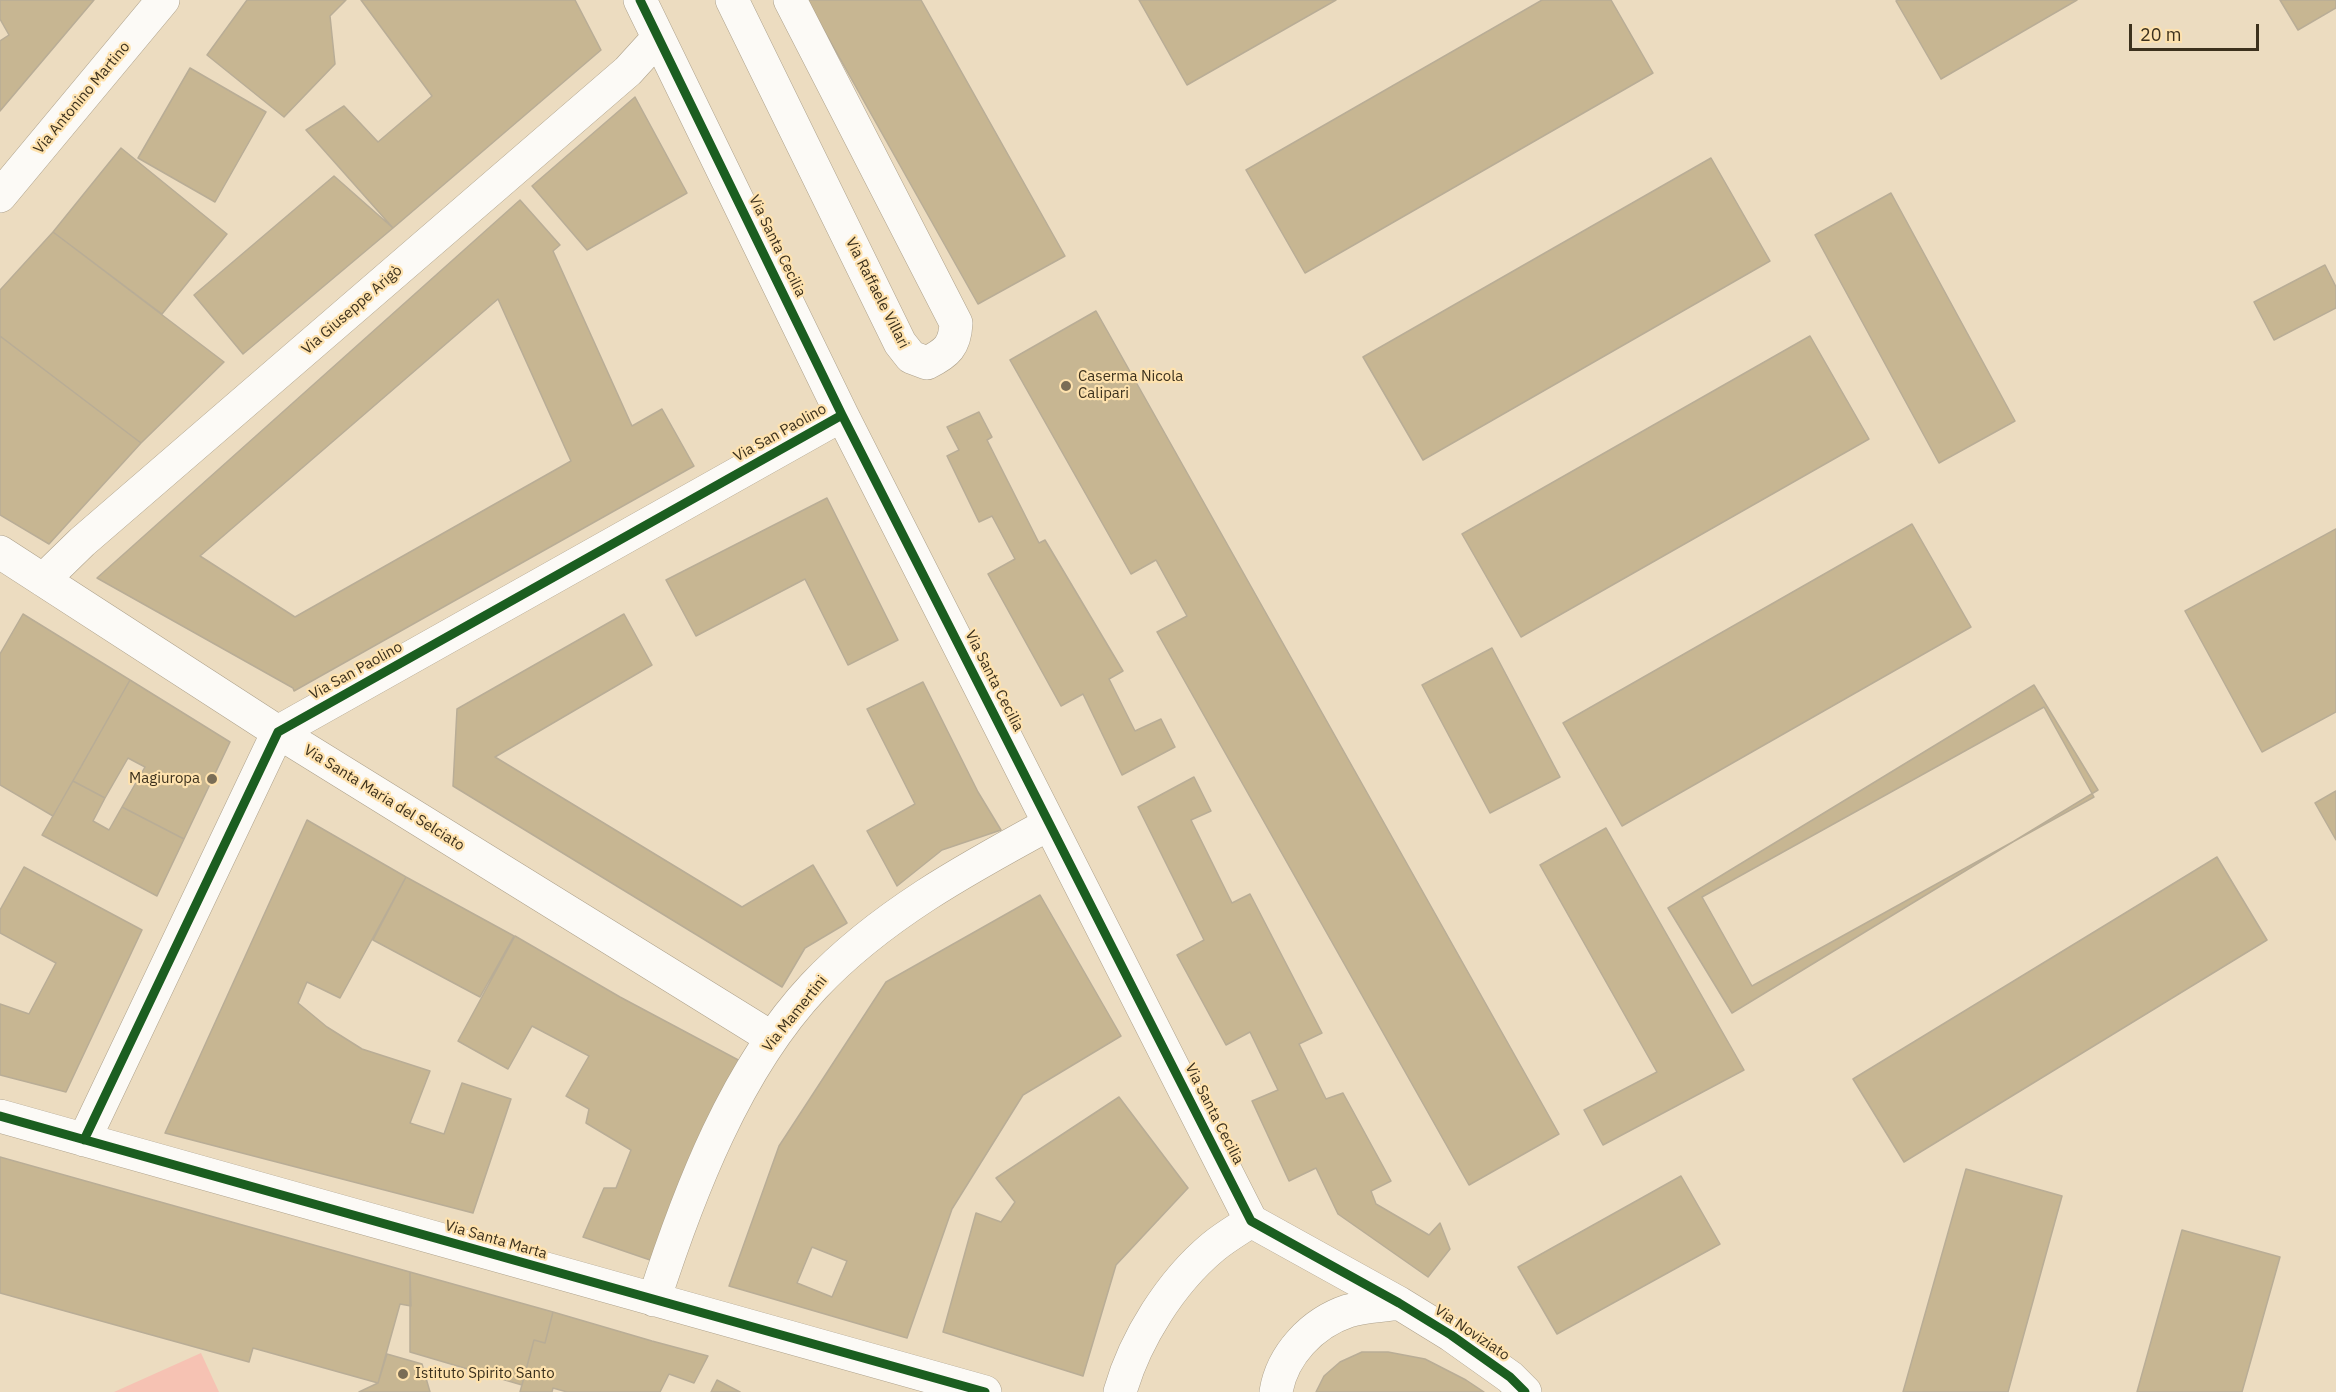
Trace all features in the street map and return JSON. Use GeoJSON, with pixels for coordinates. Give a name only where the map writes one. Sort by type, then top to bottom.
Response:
{"type":"FeatureCollection","features":[{"type":"Feature","properties":{"kind":"street","name":"Via Antonino Martino"},"geometry":{"type":"LineString","coordinates":[[0,196],[163,0]]}},
{"type":"Feature","properties":{"kind":"street","name":"Via Santa Cecilia"},"geometry":{"type":"LineString","coordinates":[[640,0],[842,415],[1251,1221]]}},
{"type":"Feature","properties":{"kind":"street","name":"Via Raffaele Villari"},"geometry":{"type":"LineString","coordinates":[[732,0],[900,343],[911,357],[927,363],[948,352],[956,339],[956,323],[790,0]]}},
{"type":"Feature","properties":{"kind":"street","name":"Via Giuseppe Arigò"},"geometry":{"type":"LineString","coordinates":[[43,580],[82,542],[628,71],[658,38]]}},
{"type":"Feature","properties":{"kind":"street","name":"Via San Paolino"},"geometry":{"type":"LineString","coordinates":[[278,732],[842,415]]}},
{"type":"Feature","properties":{"kind":"street","name":"Via Santa Maria del Selciato"},"geometry":{"type":"LineString","coordinates":[[0,552],[278,732],[772,1038]]}},
{"type":"Feature","properties":{"kind":"street"},"geometry":{"type":"LineString","coordinates":[[84,1140],[278,732]]}},
{"type":"Feature","properties":{"kind":"street","name":"Via Mamertini"},"geometry":{"type":"LineString","coordinates":[[654,1300],[699,1177],[750,1075],[772,1038],[814,987],[854,948],[895,916],[990,856],[1049,824]]}},
{"type":"Feature","properties":{"kind":"street","name":"Via Santa Marta"},"geometry":{"type":"LineString","coordinates":[[0,1116],[985,1392]]}},
{"type":"Feature","properties":{"kind":"street"},"geometry":{"type":"LineString","coordinates":[[1120,1392],[1138,1345],[1187,1272],[1214,1247],[1251,1221],[1399,1303]]}},
{"type":"Feature","properties":{"kind":"street"},"geometry":{"type":"LineString","coordinates":[[1276,1392],[1278,1379],[1291,1352],[1316,1328],[1348,1311],[1399,1303]]}},
{"type":"Feature","properties":{"kind":"street","name":"Via Noviziato"},"geometry":{"type":"LineString","coordinates":[[1399,1303],[1487,1359],[1525,1392]]}},
{"type":"Feature","properties":{"kind":"shaded area"},"geometry":{"type":"Polygon","coordinates":[[[201,1353],[219,1392],[114,1392],[201,1353]]]}},
{"type":"Feature","properties":{"kind":"building"},"geometry":{"type":"Polygon","coordinates":[[[0,0],[94,0],[0,111],[0,41],[9,35],[0,19],[0,0]]]}},
{"type":"Feature","properties":{"kind":"building"},"geometry":{"type":"Polygon","coordinates":[[[247,0],[346,0],[330,16],[335,64],[284,117],[207,55],[247,0]]]}},
{"type":"Feature","properties":{"kind":"building"},"geometry":{"type":"Polygon","coordinates":[[[361,0],[575,0],[601,50],[393,228],[306,130],[344,106],[378,142],[432,96],[361,0]]]}},
{"type":"Feature","properties":{"kind":"building"},"geometry":{"type":"Polygon","coordinates":[[[807,0],[921,0],[1065,256],[978,304],[807,0]]]}},
{"type":"Feature","properties":{"kind":"building"},"geometry":{"type":"Polygon","coordinates":[[[1139,0],[1336,0],[1187,85],[1139,0]]]}},
{"type":"Feature","properties":{"kind":"building"},"geometry":{"type":"Polygon","coordinates":[[[1542,0],[1611,0],[1653,73],[1305,273],[1246,170],[1542,0]]]}},
{"type":"Feature","properties":{"kind":"building"},"geometry":{"type":"Polygon","coordinates":[[[2077,0],[1941,79],[1896,1],[2077,0]]]}},
{"type":"Feature","properties":{"kind":"building"},"geometry":{"type":"Polygon","coordinates":[[[2280,0],[2336,0],[2336,8],[2298,30],[2280,0]]]}},
{"type":"Feature","properties":{"kind":"building"},"geometry":{"type":"Polygon","coordinates":[[[190,68],[266,112],[215,202],[138,158],[190,68]]]}},
{"type":"Feature","properties":{"kind":"building"},"geometry":{"type":"Polygon","coordinates":[[[635,97],[687,193],[587,250],[532,186],[635,97]]]}},
{"type":"Feature","properties":{"kind":"building"},"geometry":{"type":"Polygon","coordinates":[[[121,148],[227,234],[162,314],[53,232],[121,148]]]}},
{"type":"Feature","properties":{"kind":"building"},"geometry":{"type":"Polygon","coordinates":[[[1711,158],[1770,261],[1423,460],[1363,357],[1711,158]]]}},
{"type":"Feature","properties":{"kind":"building"},"geometry":{"type":"Polygon","coordinates":[[[334,176],[393,228],[243,354],[194,295],[334,176]]]}},
{"type":"Feature","properties":{"kind":"building"},"geometry":{"type":"Polygon","coordinates":[[[1891,193],[2015,421],[1939,463],[1815,235],[1891,193]]]}},
{"type":"Feature","properties":{"kind":"building"},"geometry":{"type":"Polygon","coordinates":[[[520,200],[560,245],[553,251],[632,426],[662,409],[694,466],[294,691],[293,688],[97,578],[520,200]],[[498,299],[200,556],[295,617],[571,461],[498,299]]]}},
{"type":"Feature","properties":{"kind":"building"},"geometry":{"type":"Polygon","coordinates":[[[53,232],[224,362],[141,443],[0,336],[0,290],[53,232]]]}},
{"type":"Feature","properties":{"kind":"building"},"geometry":{"type":"Polygon","coordinates":[[[2325,265],[2336,287],[2336,308],[2274,340],[2254,302],[2325,265]]]}},
{"type":"Feature","properties":{"kind":"building"},"geometry":{"type":"Polygon","coordinates":[[[1096,311],[1559,1134],[1469,1185],[1157,632],[1187,616],[1156,560],[1131,574],[1010,360],[1096,311]]]}},
{"type":"Feature","properties":{"kind":"building"},"geometry":{"type":"Polygon","coordinates":[[[0,336],[141,443],[49,544],[0,515],[0,336]]]}},
{"type":"Feature","properties":{"kind":"building"},"geometry":{"type":"Polygon","coordinates":[[[1810,336],[1869,439],[1521,637],[1462,534],[1810,336]]]}},
{"type":"Feature","properties":{"kind":"building"},"geometry":{"type":"Polygon","coordinates":[[[979,412],[992,437],[987,440],[1039,543],[1045,540],[1123,671],[1109,679],[1135,731],[1161,719],[1175,747],[1122,775],[1083,694],[1061,706],[988,574],[1015,559],[992,516],[979,522],[947,456],[959,450],[947,427],[979,412]]]}},
{"type":"Feature","properties":{"kind":"building"},"geometry":{"type":"Polygon","coordinates":[[[827,498],[898,640],[848,665],[805,579],[696,636],[666,580],[827,498]]]}},
{"type":"Feature","properties":{"kind":"building"},"geometry":{"type":"Polygon","coordinates":[[[1912,524],[1971,627],[1622,826],[1563,723],[1912,524]]]}},
{"type":"Feature","properties":{"kind":"building"},"geometry":{"type":"Polygon","coordinates":[[[2336,529],[2336,712],[2262,752],[2185,611],[2336,529]]]}},
{"type":"Feature","properties":{"kind":"building"},"geometry":{"type":"Polygon","coordinates":[[[23,614],[130,680],[53,816],[0,785],[0,654],[23,614]]]}},
{"type":"Feature","properties":{"kind":"building"},"geometry":{"type":"Polygon","coordinates":[[[624,614],[652,665],[495,757],[742,907],[813,865],[847,923],[805,948],[782,987],[453,786],[457,709],[624,614]]]}},
{"type":"Feature","properties":{"kind":"building"},"geometry":{"type":"Polygon","coordinates":[[[1492,648],[1560,777],[1490,813],[1422,685],[1492,648]]]}},
{"type":"Feature","properties":{"kind":"building"},"geometry":{"type":"Polygon","coordinates":[[[130,680],[230,742],[184,839],[122,807],[145,767],[128,758],[105,798],[73,781],[130,680]]]}},
{"type":"Feature","properties":{"kind":"building"},"geometry":{"type":"Polygon","coordinates":[[[923,682],[978,792],[1001,830],[942,850],[897,886],[867,831],[915,804],[867,709],[923,682]]]}},
{"type":"Feature","properties":{"kind":"building"},"geometry":{"type":"Polygon","coordinates":[[[2034,685],[2098,790],[1732,1013],[1668,908],[2034,685]]]}},
{"type":"Feature","properties":{"kind":"building"},"geometry":{"type":"Polygon","coordinates":[[[2044,707],[2094,797],[1752,986],[1702,897],[2044,707]]]}},
{"type":"Feature","properties":{"kind":"building"},"geometry":{"type":"Polygon","coordinates":[[[1194,777],[1211,811],[1191,820],[1232,903],[1250,894],[1322,1033],[1299,1044],[1326,1099],[1343,1093],[1391,1181],[1371,1191],[1376,1204],[1429,1235],[1440,1223],[1450,1249],[1428,1277],[1338,1214],[1316,1168],[1289,1181],[1252,1101],[1278,1090],[1250,1032],[1226,1045],[1177,955],[1204,940],[1138,807],[1194,777]]]}},
{"type":"Feature","properties":{"kind":"building"},"geometry":{"type":"Polygon","coordinates":[[[73,781],[105,798],[93,821],[109,830],[122,807],[184,839],[157,896],[42,835],[73,781]]]}},
{"type":"Feature","properties":{"kind":"building"},"geometry":{"type":"Polygon","coordinates":[[[2336,791],[2336,840],[2315,803],[2336,791]]]}},
{"type":"Feature","properties":{"kind":"building"},"geometry":{"type":"Polygon","coordinates":[[[307,820],[406,877],[340,998],[307,982],[298,1003],[327,1027],[362,1049],[430,1071],[410,1123],[444,1134],[462,1083],[511,1099],[473,1213],[165,1133],[307,820]]]}},
{"type":"Feature","properties":{"kind":"building"},"geometry":{"type":"Polygon","coordinates":[[[1606,828],[1744,1070],[1603,1145],[1584,1110],[1657,1072],[1540,865],[1606,828]]]}},
{"type":"Feature","properties":{"kind":"building"},"geometry":{"type":"Polygon","coordinates":[[[2217,857],[2267,940],[1904,1162],[1853,1079],[2217,857]]]}},
{"type":"Feature","properties":{"kind":"building"},"geometry":{"type":"Polygon","coordinates":[[[24,867],[142,930],[66,1092],[0,1075],[0,1004],[29,1014],[56,963],[0,933],[0,910],[24,867]]]}},
{"type":"Feature","properties":{"kind":"building"},"geometry":{"type":"Polygon","coordinates":[[[406,877],[514,936],[480,997],[373,940],[406,877]]]}},
{"type":"Feature","properties":{"kind":"building"},"geometry":{"type":"Polygon","coordinates":[[[1040,895],[1121,1036],[1023,1095],[952,1209],[907,1338],[729,1286],[779,1146],[886,982],[1040,895]],[[812,1247],[797,1283],[832,1297],[847,1261],[812,1247]]]}},
{"type":"Feature","properties":{"kind":"building"},"geometry":{"type":"Polygon","coordinates":[[[515,936],[620,997],[742,1062],[653,1261],[583,1237],[604,1188],[616,1188],[631,1150],[586,1123],[589,1109],[566,1096],[589,1056],[532,1026],[508,1069],[458,1041],[515,936]]]}},
{"type":"Feature","properties":{"kind":"building"},"geometry":{"type":"Polygon","coordinates":[[[1119,1097],[1188,1188],[1116,1265],[1083,1376],[943,1332],[976,1213],[1001,1222],[1015,1202],[996,1178],[1119,1097]]]}},
{"type":"Feature","properties":{"kind":"building"},"geometry":{"type":"Polygon","coordinates":[[[0,1157],[410,1272],[411,1306],[400,1304],[378,1383],[253,1348],[249,1362],[0,1293],[0,1157]]]}},
{"type":"Feature","properties":{"kind":"building"},"geometry":{"type":"Polygon","coordinates":[[[1966,1169],[2062,1196],[2008,1392],[1903,1392],[1966,1169]]]}},
{"type":"Feature","properties":{"kind":"building"},"geometry":{"type":"Polygon","coordinates":[[[1681,1176],[1720,1244],[1557,1334],[1518,1267],[1681,1176]]]}},
{"type":"Feature","properties":{"kind":"building"},"geometry":{"type":"Polygon","coordinates":[[[2182,1230],[2280,1257],[2242,1392],[2137,1392],[2182,1230]]]}},
{"type":"Feature","properties":{"kind":"building"},"geometry":{"type":"Polygon","coordinates":[[[410,1272],[553,1312],[545,1343],[534,1340],[522,1385],[410,1352],[410,1272]]]}},
{"type":"Feature","properties":{"kind":"building"},"geometry":{"type":"Polygon","coordinates":[[[553,1312],[708,1356],[694,1383],[669,1374],[660,1392],[567,1392],[553,1388],[552,1392],[520,1392],[534,1340],[545,1343],[553,1312]]]}},
{"type":"Feature","properties":{"kind":"building"},"geometry":{"type":"Polygon","coordinates":[[[1362,1352],[1388,1352],[1425,1359],[1484,1392],[1316,1392],[1324,1376],[1340,1362],[1362,1352]]]}},
{"type":"Feature","properties":{"kind":"building","name":"Istituto Spirito Santo"},"geometry":{"type":"Polygon","coordinates":[[[387,1354],[422,1364],[430,1392],[359,1392],[378,1383],[387,1354]]]}},
{"type":"Feature","properties":{"kind":"building"},"geometry":{"type":"Polygon","coordinates":[[[717,1380],[740,1392],[711,1392],[717,1380]]]}},
{"type":"Feature","properties":{"kind":"cycle path"},"geometry":{"type":"LineString","coordinates":[[640,0],[842,415],[1251,1221],[1399,1303],[1451,1335],[1510,1377],[1525,1392]]}},
{"type":"Feature","properties":{"kind":"cycle path"},"geometry":{"type":"LineString","coordinates":[[84,1140],[278,732],[842,415]]}},
{"type":"Feature","properties":{"kind":"cycle path"},"geometry":{"type":"LineString","coordinates":[[0,1116],[985,1392]]}},
{"type":"Feature","properties":{"kind":"place","name":"Caserma Nicola Calipari"},"geometry":{"type":"Point","coordinates":[1066,386]}},
{"type":"Feature","properties":{"kind":"place","name":"Magiuropa"},"geometry":{"type":"Point","coordinates":[212,779]}},
{"type":"Feature","properties":{"kind":"place","name":"Istituto Spirito Santo"},"geometry":{"type":"Point","coordinates":[403,1374]}}]}
